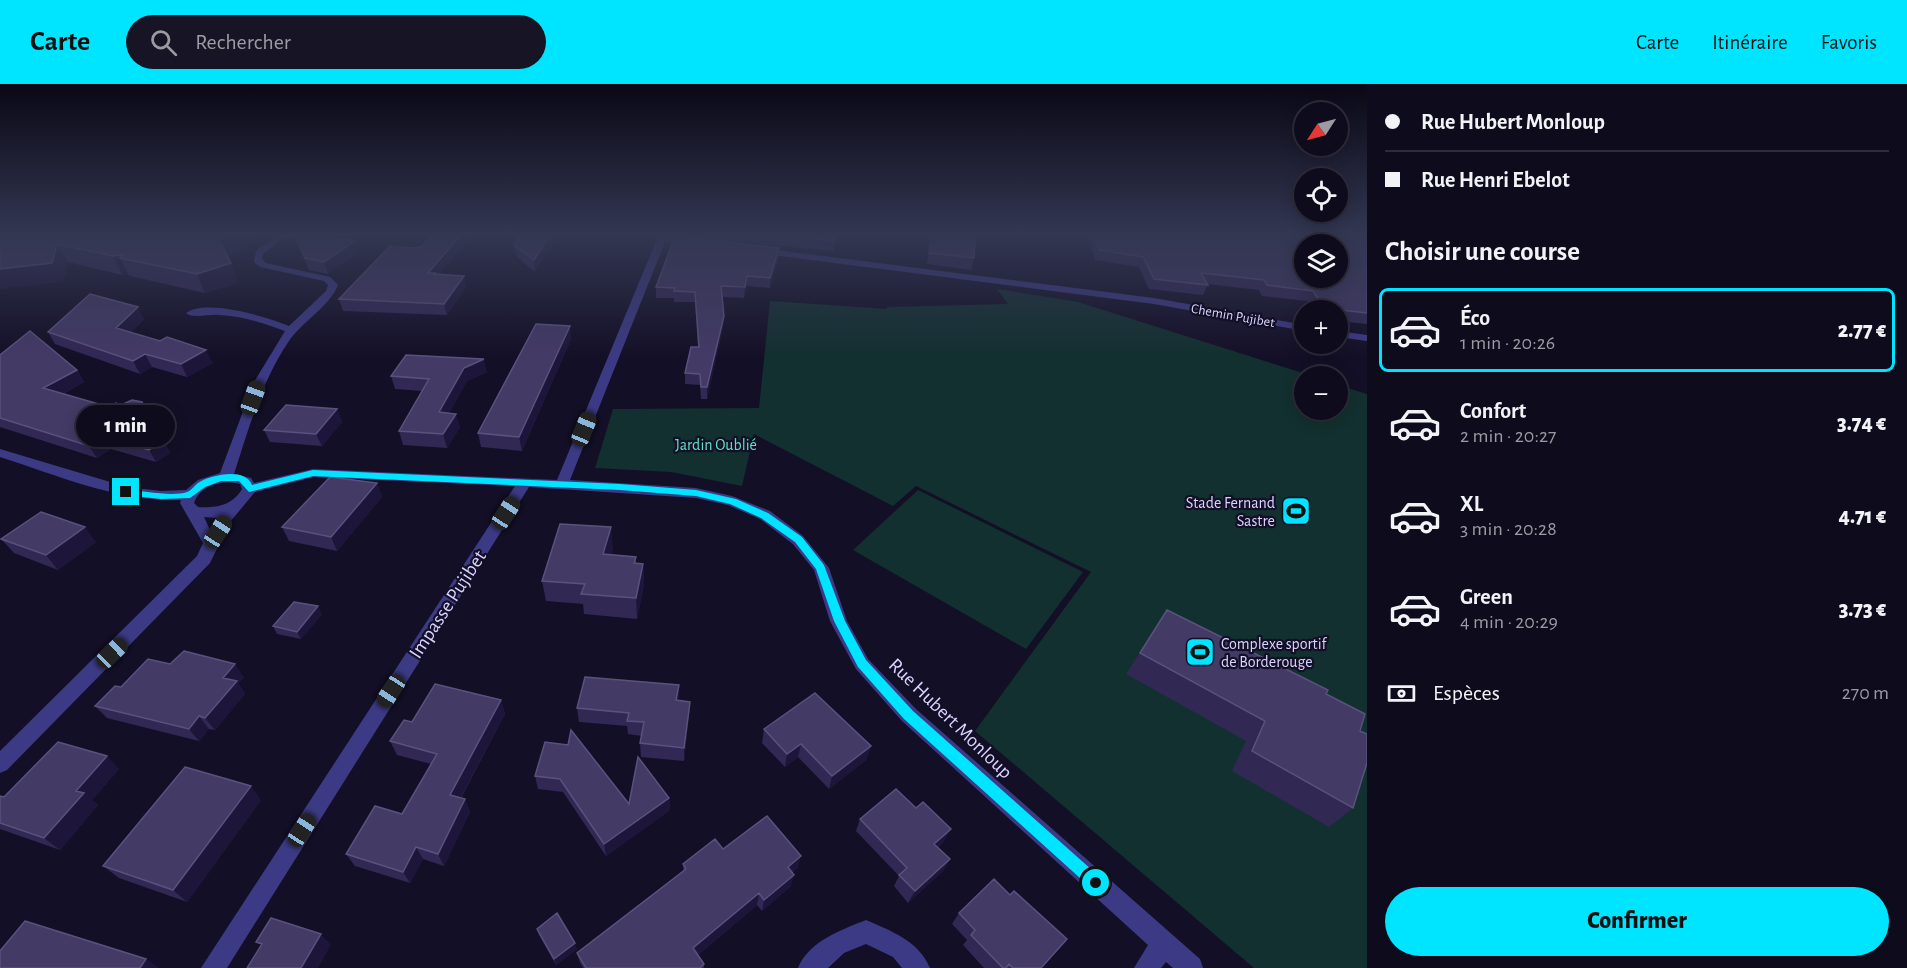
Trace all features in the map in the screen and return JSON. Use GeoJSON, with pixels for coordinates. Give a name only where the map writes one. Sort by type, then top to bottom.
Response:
{"type":"FeatureCollection","features":[{"type":"Feature","properties":{"kind":"street"},"geometry":{"type":"LineString","coordinates":[[226,477],[261,377],[273,352],[291,330],[330,292],[333,285],[327,279],[310,275]]}},
{"type":"Feature","properties":{"kind":"street"},"geometry":{"type":"LineString","coordinates":[[249,489],[313,473],[562,484],[647,275]]}},
{"type":"Feature","properties":{"kind":"street","name":"Chemin Pujibet"},"geometry":{"type":"LineString","coordinates":[[947,275],[1154,301],[1294,326]]}},
{"type":"Feature","properties":{"kind":"street"},"geometry":{"type":"LineString","coordinates":[[191,313],[214,310],[279,324],[291,330]]}},
{"type":"Feature","properties":{"kind":"street"},"geometry":{"type":"LineString","coordinates":[[1348,335],[1367,338]]}},
{"type":"Feature","properties":{"kind":"street"},"geometry":{"type":"LineString","coordinates":[[0,453],[126,492],[161,496],[190,495]]}},
{"type":"Feature","properties":{"kind":"street"},"geometry":{"type":"LineString","coordinates":[[194,512],[209,514],[234,506],[245,498],[249,489],[246,481],[226,477],[202,485],[190,495],[187,504],[211,543]]}},
{"type":"Feature","properties":{"kind":"street","name":"Impasse Pujibet"},"geometry":{"type":"LineString","coordinates":[[213,968],[525,482]]}},
{"type":"Feature","properties":{"kind":"street","name":"Rue Hubert Monloup"},"geometry":{"type":"LineString","coordinates":[[562,484],[696,493],[732,501],[765,515],[798,540],[820,568],[839,621],[862,664],[909,715],[1191,968]]}},
{"type":"Feature","properties":{"kind":"street"},"geometry":{"type":"LineString","coordinates":[[0,764],[174,592],[204,559],[234,506]]}},
{"type":"Feature","properties":{"kind":"street"},"geometry":{"type":"LineString","coordinates":[[810,968],[836,945],[866,932],[901,949],[918,968]]}},
{"type":"Feature","properties":{"kind":"street"},"geometry":{"type":"LineString","coordinates":[[1146,968],[1164,944]]}},
{"type":"Feature","properties":{"kind":"green space","name":"Complexe sportif de Borderouge"},"geometry":{"type":"Polygon","coordinates":[[[997,289],[1078,302],[1294,370],[1294,420],[1348,420],[1348,388],[1367,394],[1367,968],[1254,968],[975,731],[1091,572],[916,486],[893,506],[754,434],[742,486],[671,472],[595,468],[613,409],[759,408],[770,301],[887,309],[887,307],[1008,304],[997,289]]]}},
{"type":"Feature","properties":{"kind":"green space"},"geometry":{"type":"Polygon","coordinates":[[[918,490],[1083,572],[1026,649],[853,550],[918,490]]]}},
{"type":"Feature","properties":{"kind":"building"},"geometry":{"type":"Polygon","coordinates":[[[362,275],[464,276],[444,304],[339,299],[362,275]]]}},
{"type":"Feature","properties":{"kind":"building"},"geometry":{"type":"Polygon","coordinates":[[[660,275],[771,275],[770,278],[747,276],[745,287],[721,286],[724,316],[707,387],[701,387],[700,374],[685,373],[691,347],[699,347],[695,292],[656,287],[660,275]]]}},
{"type":"Feature","properties":{"kind":"building"},"geometry":{"type":"Polygon","coordinates":[[[1152,275],[1202,275],[1208,285],[1154,279],[1152,275]]]}},
{"type":"Feature","properties":{"kind":"building"},"geometry":{"type":"Polygon","coordinates":[[[1221,275],[1294,275],[1294,288],[1348,288],[1348,275],[1367,275],[1367,313],[1348,311],[1348,300],[1319,300],[1313,291],[1267,285],[1264,280],[1221,275]]]}},
{"type":"Feature","properties":{"kind":"building"},"geometry":{"type":"Polygon","coordinates":[[[90,294],[138,307],[116,328],[160,341],[167,337],[206,350],[181,364],[145,354],[133,361],[48,332],[90,294]]]}},
{"type":"Feature","properties":{"kind":"building"},"geometry":{"type":"Polygon","coordinates":[[[536,324],[570,326],[519,437],[478,433],[536,324]]]}},
{"type":"Feature","properties":{"kind":"building"},"geometry":{"type":"Polygon","coordinates":[[[30,331],[77,370],[43,388],[109,407],[116,403],[119,406],[132,400],[142,402],[162,441],[149,450],[103,437],[89,446],[0,418],[0,355],[30,331]]]}},
{"type":"Feature","properties":{"kind":"building"},"geometry":{"type":"Polygon","coordinates":[[[406,355],[484,359],[464,368],[439,412],[456,414],[443,434],[399,431],[429,379],[391,376],[406,355]]]}},
{"type":"Feature","properties":{"kind":"building"},"geometry":{"type":"Polygon","coordinates":[[[286,405],[337,409],[316,434],[264,430],[286,405]]]}},
{"type":"Feature","properties":{"kind":"building"},"geometry":{"type":"Polygon","coordinates":[[[330,477],[377,483],[331,537],[282,527],[330,477]]]}},
{"type":"Feature","properties":{"kind":"building"},"geometry":{"type":"Polygon","coordinates":[[[41,512],[85,527],[46,555],[1,539],[41,512]]]}},
{"type":"Feature","properties":{"kind":"building"},"geometry":{"type":"Polygon","coordinates":[[[560,524],[611,527],[603,554],[636,557],[634,563],[643,564],[636,598],[581,594],[585,584],[542,581],[560,524]]]}},
{"type":"Feature","properties":{"kind":"building"},"geometry":{"type":"Polygon","coordinates":[[[294,602],[318,606],[297,632],[273,626],[294,602]]]}},
{"type":"Feature","properties":{"kind":"building"},"geometry":{"type":"Polygon","coordinates":[[[1167,610],[1328,690],[1326,694],[1365,714],[1360,731],[1367,734],[1367,763],[1353,808],[1252,751],[1265,721],[1140,653],[1167,610]]]}},
{"type":"Feature","properties":{"kind":"building"},"geometry":{"type":"Polygon","coordinates":[[[184,651],[235,664],[223,678],[237,681],[205,718],[199,716],[189,729],[95,706],[115,686],[121,687],[148,659],[170,664],[184,651]]]}},
{"type":"Feature","properties":{"kind":"building"},"geometry":{"type":"Polygon","coordinates":[[[585,677],[679,685],[676,700],[690,702],[684,748],[640,743],[644,722],[627,721],[629,713],[577,708],[585,677]]]}},
{"type":"Feature","properties":{"kind":"building"},"geometry":{"type":"Polygon","coordinates":[[[435,684],[501,700],[450,795],[465,799],[438,854],[416,847],[403,872],[346,854],[375,806],[402,814],[437,754],[390,741],[404,720],[412,722],[435,684]]]}},
{"type":"Feature","properties":{"kind":"building"},"geometry":{"type":"Polygon","coordinates":[[[815,693],[871,746],[832,776],[801,744],[787,754],[764,729],[815,693]]]}},
{"type":"Feature","properties":{"kind":"building"},"geometry":{"type":"Polygon","coordinates":[[[571,730],[629,804],[638,757],[669,798],[604,844],[560,779],[535,776],[545,742],[568,745],[571,730]]]}},
{"type":"Feature","properties":{"kind":"building"},"geometry":{"type":"Polygon","coordinates":[[[58,742],[107,756],[76,791],[84,793],[44,838],[0,823],[0,796],[4,797],[58,742]]]}},
{"type":"Feature","properties":{"kind":"building"},"geometry":{"type":"Polygon","coordinates":[[[185,767],[251,786],[173,890],[103,866],[185,767]]]}},
{"type":"Feature","properties":{"kind":"building"},"geometry":{"type":"Polygon","coordinates":[[[896,789],[916,808],[923,802],[951,829],[934,844],[950,859],[915,891],[899,875],[907,868],[860,819],[896,789]]]}},
{"type":"Feature","properties":{"kind":"building"},"geometry":{"type":"Polygon","coordinates":[[[767,816],[801,856],[788,867],[794,875],[764,900],[759,893],[693,948],[704,964],[700,968],[586,968],[577,953],[686,869],[683,864],[715,839],[723,849],[767,816]]]}},
{"type":"Feature","properties":{"kind":"building"},"geometry":{"type":"Polygon","coordinates":[[[994,879],[1010,895],[1014,891],[1067,939],[1041,968],[1013,968],[1009,964],[1003,968],[971,935],[975,930],[959,913],[994,879]]]}},
{"type":"Feature","properties":{"kind":"building"},"geometry":{"type":"Polygon","coordinates":[[[557,913],[575,943],[554,959],[537,929],[557,913]]]}},
{"type":"Feature","properties":{"kind":"building"},"geometry":{"type":"Polygon","coordinates":[[[271,918],[321,934],[301,968],[247,968],[262,944],[256,942],[271,918]]]}},
{"type":"Feature","properties":{"kind":"building"},"geometry":{"type":"Polygon","coordinates":[[[25,921],[146,959],[140,968],[0,968],[0,951],[25,921]]]}},
{"type":"Feature","properties":{"kind":"place","name":"Stade Fernand Sastre"},"geometry":{"type":"Point","coordinates":[1296,511]}},
{"type":"Feature","properties":{"kind":"place","name":"Complexe sportif de Borderouge"},"geometry":{"type":"Point","coordinates":[1200,652]}},
{"type":"Feature","properties":{"kind":"route"},"geometry":{"type":"LineString","coordinates":[[126,492],[161,496],[190,495],[207,482],[220,478],[240,478],[249,484],[249,489],[313,473],[620,487],[696,493],[732,501],[765,515],[798,540],[820,568],[839,621],[862,664],[909,715],[1096,883]]}},
{"type":"Feature","properties":{"kind":"park label","name":"Jardin Oublié"},"geometry":{"type":"Point","coordinates":[716,444]}}]}
